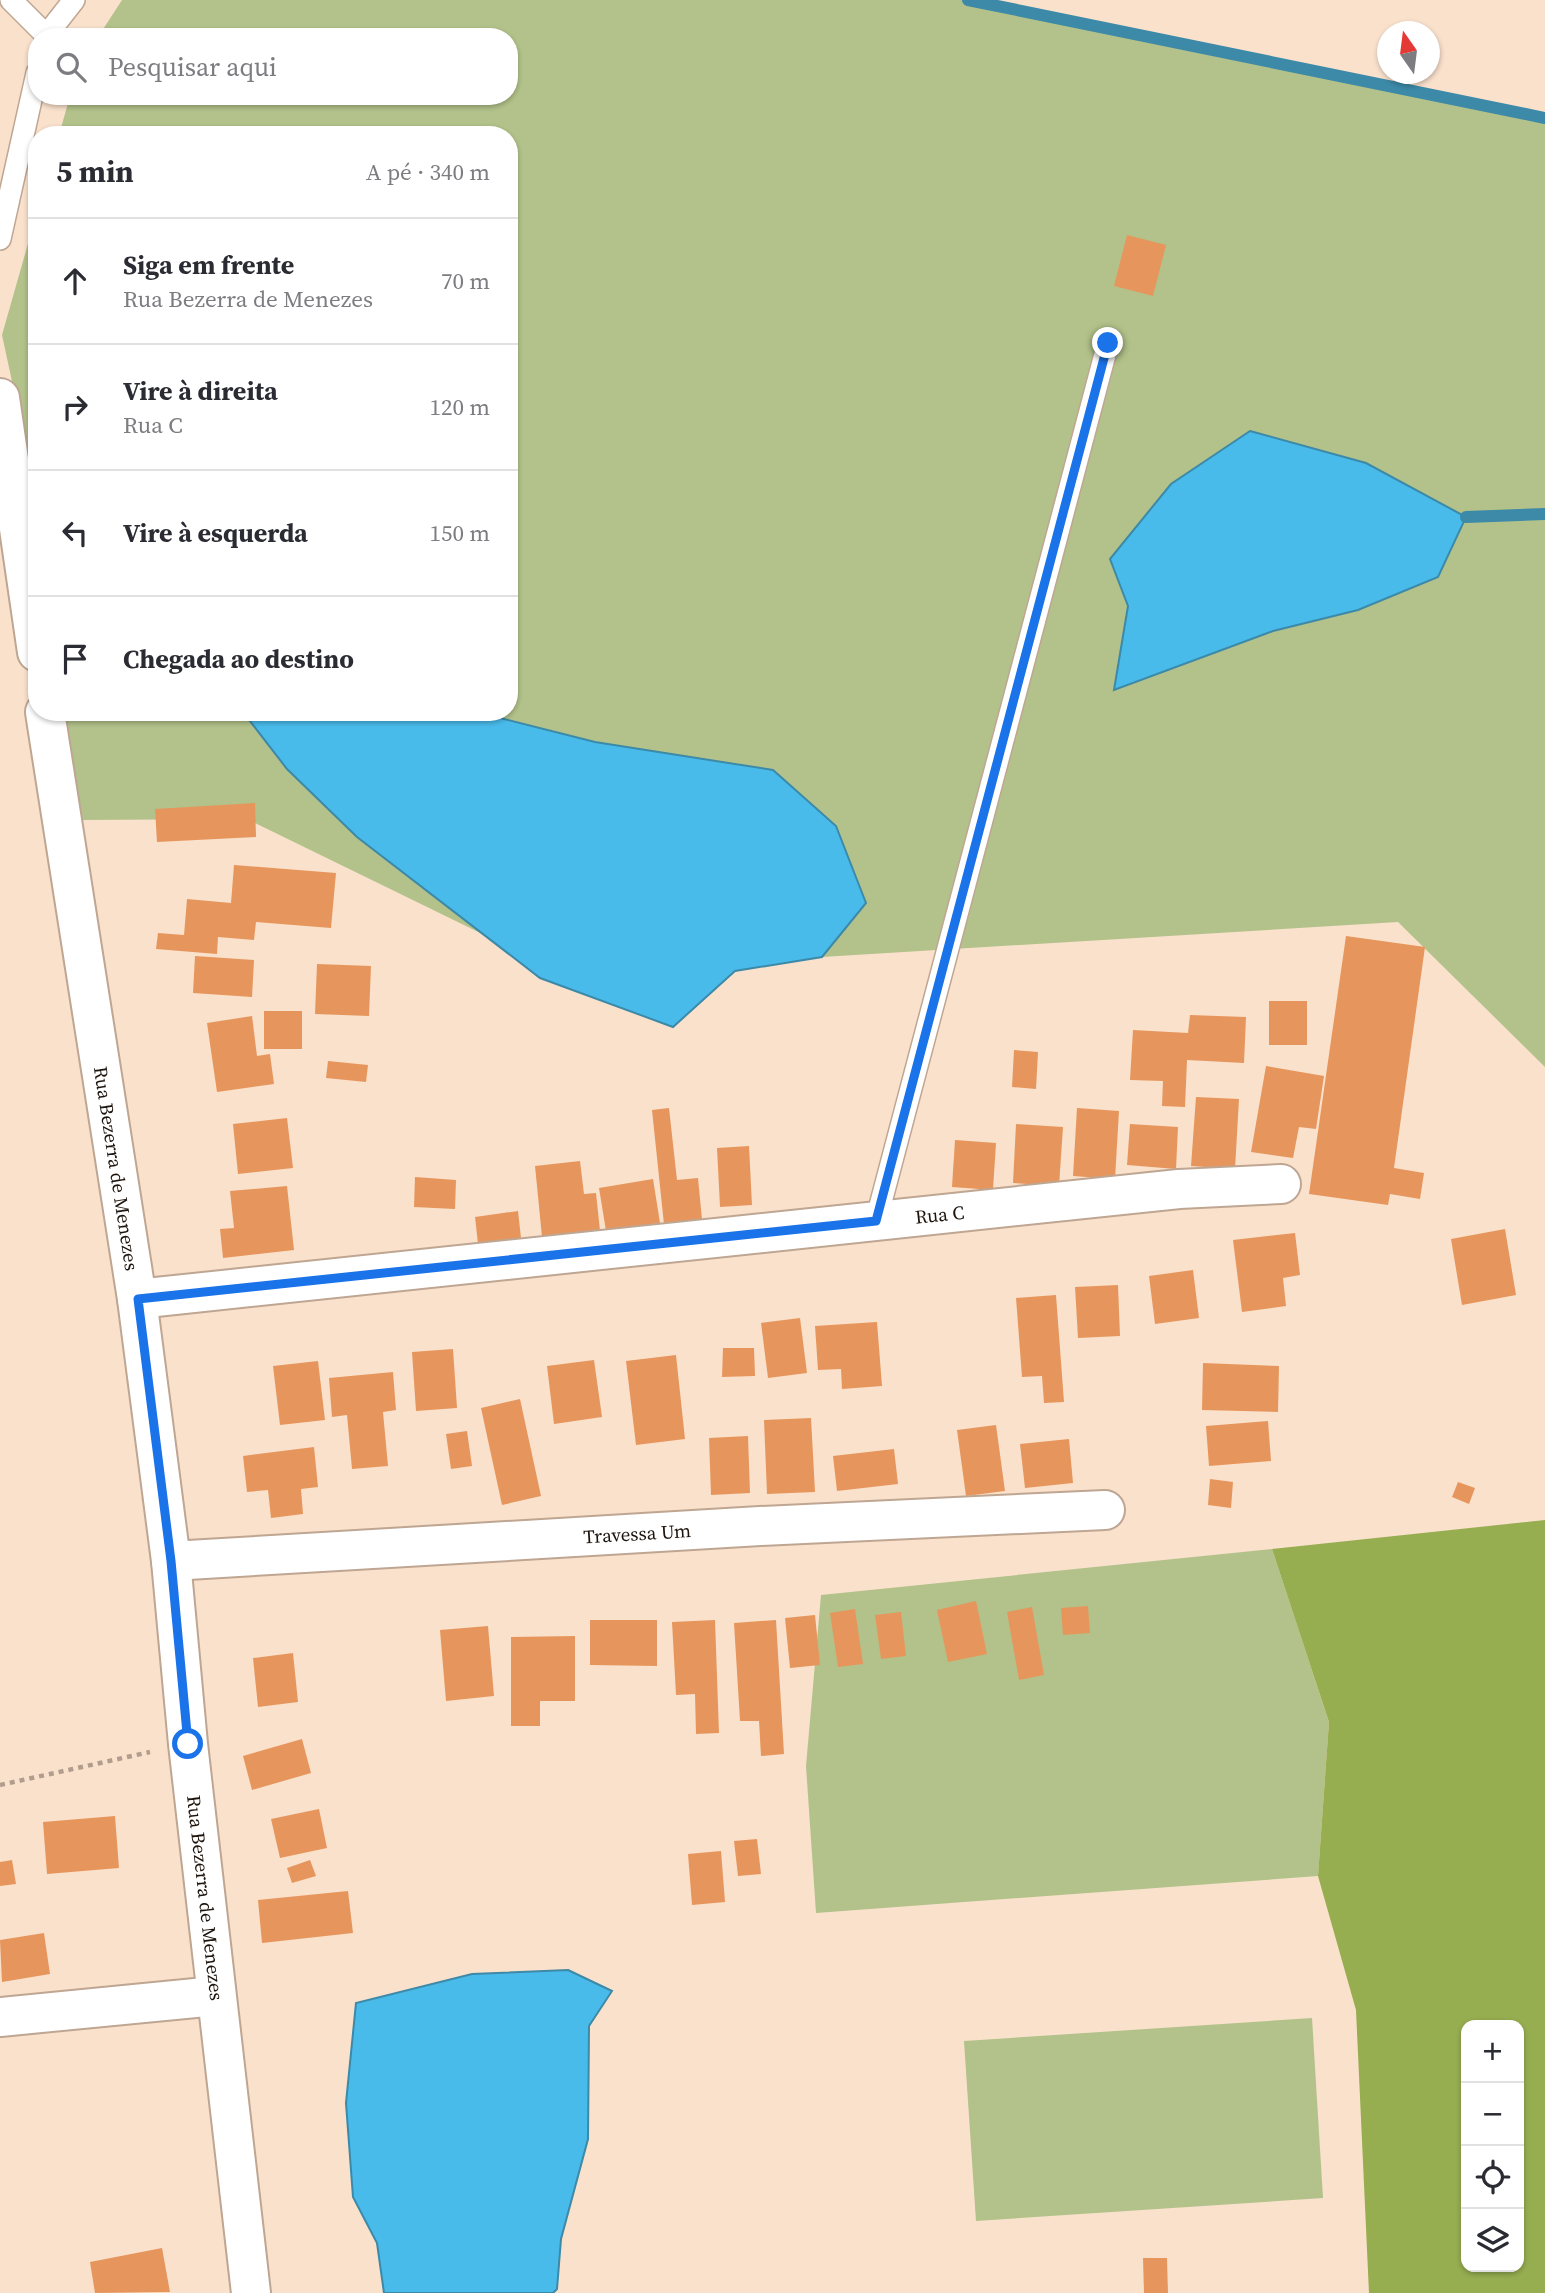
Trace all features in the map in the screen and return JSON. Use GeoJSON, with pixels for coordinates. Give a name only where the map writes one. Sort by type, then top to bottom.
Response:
{"type":"FeatureCollection","features":[{"type":"Feature","properties":{"kind":"street"},"geometry":{"type":"LineString","coordinates":[[0,398],[28,590]]}},
{"type":"Feature","properties":{"kind":"street","name":"Rua Bezerra de Menezes"},"geometry":{"type":"LineString","coordinates":[[47,721],[138,1299],[171,1561],[188,1744],[251,2293]]}},
{"type":"Feature","properties":{"kind":"street","name":"Rua C"},"geometry":{"type":"LineString","coordinates":[[138,1299],[1179,1189],[1281,1184]]}},
{"type":"Feature","properties":{"kind":"street","name":"Travessa Um"},"geometry":{"type":"LineString","coordinates":[[171,1561],[746,1527],[1105,1510]]}},
{"type":"Feature","properties":{"kind":"street"},"geometry":{"type":"LineString","coordinates":[[0,2017],[216,1996]]}},
{"type":"Feature","properties":{"kind":"lane"},"geometry":{"type":"LineString","coordinates":[[11,0],[38,28]]}},
{"type":"Feature","properties":{"kind":"lane"},"geometry":{"type":"LineString","coordinates":[[51,28],[74,0]]}},
{"type":"Feature","properties":{"kind":"lane"},"geometry":{"type":"LineString","coordinates":[[0,239],[30,105]]}},
{"type":"Feature","properties":{"kind":"lane"},"geometry":{"type":"LineString","coordinates":[[876,1221],[1108,343]]}},
{"type":"Feature","properties":{"kind":"path"},"geometry":{"type":"LineString","coordinates":[[0,1785],[188,1744]]}},
{"type":"Feature","properties":{"kind":"green space"},"geometry":{"type":"Polygon","coordinates":[[[122,0],[968,0],[1545,118],[1545,1067],[1398,922],[822,957],[735,971],[673,1027],[247,819],[78,820],[63,721],[518,721],[518,126],[62,126],[67,105],[518,105],[518,28],[104,28],[122,0]]]}},
{"type":"Feature","properties":{"kind":"green space"},"geometry":{"type":"Polygon","coordinates":[[[28,244],[28,472],[21,423],[2,335],[28,244]]]}},
{"type":"Feature","properties":{"kind":"green space"},"geometry":{"type":"Polygon","coordinates":[[[1545,1520],[1545,2293],[1369,2293],[1356,2010],[1318,1876],[1329,1722],[1272,1549],[1545,1520]]]}},
{"type":"Feature","properties":{"kind":"green space"},"geometry":{"type":"Polygon","coordinates":[[[1272,1549],[1329,1722],[1318,1876],[816,1913],[806,1766],[821,1595],[1272,1549]]]}},
{"type":"Feature","properties":{"kind":"green space"},"geometry":{"type":"Polygon","coordinates":[[[1312,2018],[1323,2198],[976,2221],[964,2041],[1312,2018]]]}},
{"type":"Feature","properties":{"kind":"water"},"geometry":{"type":"Polygon","coordinates":[[[1250,431],[1366,463],[1466,517],[1438,577],[1358,610],[1273,631],[1114,690],[1128,606],[1110,559],[1171,484],[1250,431]]]}},
{"type":"Feature","properties":{"kind":"water"},"geometry":{"type":"Polygon","coordinates":[[[250,721],[512,721],[595,742],[773,770],[836,826],[866,903],[822,957],[735,971],[673,1027],[540,978],[357,837],[287,769],[250,721]]]}},
{"type":"Feature","properties":{"kind":"water"},"geometry":{"type":"Polygon","coordinates":[[[568,1970],[612,1991],[589,2026],[588,2139],[561,2239],[557,2289],[553,2293],[384,2293],[377,2243],[353,2197],[346,2103],[356,2003],[472,1974],[568,1970]]]}},
{"type":"Feature","properties":{"kind":"building"},"geometry":{"type":"Polygon","coordinates":[[[1127,235],[1166,245],[1153,296],[1114,286],[1127,235]]]}},
{"type":"Feature","properties":{"kind":"building"},"geometry":{"type":"Polygon","coordinates":[[[255,803],[256,837],[157,842],[155,809],[255,803]]]}},
{"type":"Feature","properties":{"kind":"building"},"geometry":{"type":"Polygon","coordinates":[[[234,865],[336,873],[331,928],[256,922],[254,940],[218,937],[217,954],[156,949],[158,933],[184,935],[187,899],[231,903],[234,865]]]}},
{"type":"Feature","properties":{"kind":"building"},"geometry":{"type":"Polygon","coordinates":[[[1346,936],[1425,947],[1394,1168],[1424,1173],[1420,1199],[1390,1194],[1388,1205],[1309,1194],[1346,936]]]}},
{"type":"Feature","properties":{"kind":"building"},"geometry":{"type":"Polygon","coordinates":[[[195,956],[254,960],[252,997],[193,993],[195,956]]]}},
{"type":"Feature","properties":{"kind":"building"},"geometry":{"type":"Polygon","coordinates":[[[317,964],[371,966],[369,1016],[315,1014],[317,964]]]}},
{"type":"Feature","properties":{"kind":"building"},"geometry":{"type":"Polygon","coordinates":[[[1269,1001],[1307,1001],[1307,1045],[1269,1045],[1269,1001]]]}},
{"type":"Feature","properties":{"kind":"building"},"geometry":{"type":"Polygon","coordinates":[[[264,1011],[302,1011],[302,1049],[264,1049],[264,1011]]]}},
{"type":"Feature","properties":{"kind":"building"},"geometry":{"type":"Polygon","coordinates":[[[1190,1015],[1246,1017],[1244,1063],[1187,1060],[1185,1107],[1162,1106],[1163,1081],[1130,1080],[1133,1030],[1188,1033],[1190,1015]]]}},
{"type":"Feature","properties":{"kind":"building"},"geometry":{"type":"Polygon","coordinates":[[[252,1016],[257,1056],[270,1054],[274,1084],[217,1092],[207,1023],[252,1016]]]}},
{"type":"Feature","properties":{"kind":"building"},"geometry":{"type":"Polygon","coordinates":[[[1014,1050],[1038,1052],[1036,1089],[1012,1087],[1014,1050]]]}},
{"type":"Feature","properties":{"kind":"building"},"geometry":{"type":"Polygon","coordinates":[[[328,1061],[368,1065],[366,1082],[326,1078],[328,1061]]]}},
{"type":"Feature","properties":{"kind":"building"},"geometry":{"type":"Polygon","coordinates":[[[1266,1066],[1324,1076],[1316,1129],[1299,1127],[1293,1158],[1251,1152],[1266,1066]]]}},
{"type":"Feature","properties":{"kind":"building"},"geometry":{"type":"Polygon","coordinates":[[[1196,1097],[1239,1099],[1235,1169],[1191,1166],[1196,1097]]]}},
{"type":"Feature","properties":{"kind":"building"},"geometry":{"type":"Polygon","coordinates":[[[669,1108],[677,1180],[698,1178],[703,1230],[665,1234],[652,1110],[669,1108]]]}},
{"type":"Feature","properties":{"kind":"building"},"geometry":{"type":"Polygon","coordinates":[[[1077,1108],[1119,1111],[1115,1179],[1073,1176],[1077,1108]]]}},
{"type":"Feature","properties":{"kind":"building"},"geometry":{"type":"Polygon","coordinates":[[[287,1118],[293,1168],[238,1174],[233,1124],[287,1118]]]}},
{"type":"Feature","properties":{"kind":"building"},"geometry":{"type":"Polygon","coordinates":[[[1016,1124],[1063,1127],[1059,1186],[1013,1183],[1016,1124]]]}},
{"type":"Feature","properties":{"kind":"building"},"geometry":{"type":"Polygon","coordinates":[[[1130,1124],[1178,1127],[1176,1169],[1127,1165],[1130,1124]]]}},
{"type":"Feature","properties":{"kind":"building"},"geometry":{"type":"Polygon","coordinates":[[[955,1140],[996,1143],[993,1190],[952,1187],[955,1140]]]}},
{"type":"Feature","properties":{"kind":"building"},"geometry":{"type":"Polygon","coordinates":[[[749,1146],[752,1205],[720,1207],[717,1148],[749,1146]]]}},
{"type":"Feature","properties":{"kind":"building"},"geometry":{"type":"Polygon","coordinates":[[[580,1161],[584,1194],[596,1193],[601,1240],[543,1247],[535,1166],[580,1161]]]}},
{"type":"Feature","properties":{"kind":"building"},"geometry":{"type":"Polygon","coordinates":[[[415,1177],[456,1180],[455,1209],[414,1207],[415,1177]]]}},
{"type":"Feature","properties":{"kind":"building"},"geometry":{"type":"Polygon","coordinates":[[[653,1179],[660,1223],[606,1231],[599,1188],[653,1179]]]}},
{"type":"Feature","properties":{"kind":"building"},"geometry":{"type":"Polygon","coordinates":[[[287,1186],[294,1250],[223,1258],[220,1229],[234,1228],[230,1191],[287,1186]]]}},
{"type":"Feature","properties":{"kind":"building"},"geometry":{"type":"Polygon","coordinates":[[[518,1211],[522,1247],[479,1253],[475,1217],[518,1211]]]}},
{"type":"Feature","properties":{"kind":"building"},"geometry":{"type":"Polygon","coordinates":[[[1505,1229],[1516,1295],[1462,1305],[1451,1239],[1505,1229]]]}},
{"type":"Feature","properties":{"kind":"building"},"geometry":{"type":"Polygon","coordinates":[[[1295,1233],[1300,1275],[1283,1278],[1286,1306],[1242,1312],[1233,1240],[1295,1233]]]}},
{"type":"Feature","properties":{"kind":"building"},"geometry":{"type":"Polygon","coordinates":[[[1193,1270],[1199,1318],[1155,1324],[1149,1276],[1193,1270]]]}},
{"type":"Feature","properties":{"kind":"building"},"geometry":{"type":"Polygon","coordinates":[[[1118,1285],[1120,1336],[1078,1338],[1075,1287],[1118,1285]]]}},
{"type":"Feature","properties":{"kind":"building"},"geometry":{"type":"Polygon","coordinates":[[[1056,1295],[1064,1402],[1044,1403],[1042,1376],[1022,1377],[1016,1298],[1056,1295]]]}},
{"type":"Feature","properties":{"kind":"building"},"geometry":{"type":"Polygon","coordinates":[[[800,1318],[807,1373],[768,1378],[761,1323],[800,1318]]]}},
{"type":"Feature","properties":{"kind":"building"},"geometry":{"type":"Polygon","coordinates":[[[877,1322],[882,1386],[842,1389],[841,1369],[818,1370],[815,1326],[877,1322]]]}},
{"type":"Feature","properties":{"kind":"building"},"geometry":{"type":"Polygon","coordinates":[[[723,1348],[754,1348],[755,1376],[722,1377],[723,1348]]]}},
{"type":"Feature","properties":{"kind":"building"},"geometry":{"type":"Polygon","coordinates":[[[453,1349],[457,1408],[416,1411],[412,1352],[453,1349]]]}},
{"type":"Feature","properties":{"kind":"building"},"geometry":{"type":"Polygon","coordinates":[[[676,1355],[685,1439],[636,1445],[626,1361],[676,1355]]]}},
{"type":"Feature","properties":{"kind":"building"},"geometry":{"type":"Polygon","coordinates":[[[594,1360],[602,1417],[554,1424],[547,1366],[594,1360]]]}},
{"type":"Feature","properties":{"kind":"building"},"geometry":{"type":"Polygon","coordinates":[[[318,1361],[325,1420],[280,1425],[273,1366],[318,1361]]]}},
{"type":"Feature","properties":{"kind":"building"},"geometry":{"type":"Polygon","coordinates":[[[1203,1363],[1279,1366],[1278,1412],[1202,1410],[1203,1363]]]}},
{"type":"Feature","properties":{"kind":"building"},"geometry":{"type":"Polygon","coordinates":[[[393,1372],[396,1410],[383,1412],[388,1466],[352,1469],[347,1415],[332,1417],[329,1378],[393,1372]]]}},
{"type":"Feature","properties":{"kind":"building"},"geometry":{"type":"Polygon","coordinates":[[[520,1399],[541,1496],[502,1505],[481,1408],[520,1399]]]}},
{"type":"Feature","properties":{"kind":"building"},"geometry":{"type":"Polygon","coordinates":[[[811,1418],[815,1492],[767,1494],[764,1420],[811,1418]]]}},
{"type":"Feature","properties":{"kind":"building"},"geometry":{"type":"Polygon","coordinates":[[[1268,1421],[1271,1461],[1209,1466],[1206,1426],[1268,1421]]]}},
{"type":"Feature","properties":{"kind":"building"},"geometry":{"type":"Polygon","coordinates":[[[996,1425],[1005,1491],[966,1496],[957,1430],[996,1425]]]}},
{"type":"Feature","properties":{"kind":"building"},"geometry":{"type":"Polygon","coordinates":[[[467,1431],[472,1466],[451,1469],[446,1434],[467,1431]]]}},
{"type":"Feature","properties":{"kind":"building"},"geometry":{"type":"Polygon","coordinates":[[[748,1436],[750,1493],[711,1495],[709,1438],[748,1436]]]}},
{"type":"Feature","properties":{"kind":"building"},"geometry":{"type":"Polygon","coordinates":[[[1069,1439],[1073,1483],[1025,1488],[1020,1444],[1069,1439]]]}},
{"type":"Feature","properties":{"kind":"building"},"geometry":{"type":"Polygon","coordinates":[[[314,1447],[318,1487],[301,1489],[303,1514],[271,1518],[268,1490],[247,1492],[243,1456],[314,1447]]]}},
{"type":"Feature","properties":{"kind":"building"},"geometry":{"type":"Polygon","coordinates":[[[894,1449],[898,1484],[837,1491],[833,1456],[894,1449]]]}},
{"type":"Feature","properties":{"kind":"building"},"geometry":{"type":"Polygon","coordinates":[[[1210,1479],[1233,1482],[1231,1508],[1208,1505],[1210,1479]]]}},
{"type":"Feature","properties":{"kind":"building"},"geometry":{"type":"Polygon","coordinates":[[[1458,1482],[1475,1488],[1469,1504],[1452,1497],[1458,1482]]]}},
{"type":"Feature","properties":{"kind":"building"},"geometry":{"type":"Polygon","coordinates":[[[976,1601],[987,1654],[948,1662],[937,1610],[976,1601]]]}},
{"type":"Feature","properties":{"kind":"building"},"geometry":{"type":"Polygon","coordinates":[[[1088,1606],[1090,1633],[1063,1635],[1061,1608],[1088,1606]]]}},
{"type":"Feature","properties":{"kind":"building"},"geometry":{"type":"Polygon","coordinates":[[[1032,1607],[1044,1675],[1019,1680],[1007,1612],[1032,1607]]]}},
{"type":"Feature","properties":{"kind":"building"},"geometry":{"type":"Polygon","coordinates":[[[855,1609],[863,1664],[838,1667],[830,1613],[855,1609]]]}},
{"type":"Feature","properties":{"kind":"building"},"geometry":{"type":"Polygon","coordinates":[[[901,1612],[906,1656],[881,1659],[875,1615],[901,1612]]]}},
{"type":"Feature","properties":{"kind":"building"},"geometry":{"type":"Polygon","coordinates":[[[815,1615],[820,1665],[790,1668],[785,1618],[815,1615]]]}},
{"type":"Feature","properties":{"kind":"building"},"geometry":{"type":"Polygon","coordinates":[[[590,1620],[657,1620],[657,1666],[590,1665],[590,1620]]]}},
{"type":"Feature","properties":{"kind":"building"},"geometry":{"type":"Polygon","coordinates":[[[715,1620],[719,1733],[696,1734],[695,1694],[676,1695],[672,1622],[715,1620]]]}},
{"type":"Feature","properties":{"kind":"building"},"geometry":{"type":"Polygon","coordinates":[[[776,1620],[784,1754],[761,1756],[759,1721],[740,1721],[734,1623],[776,1620]]]}},
{"type":"Feature","properties":{"kind":"building"},"geometry":{"type":"Polygon","coordinates":[[[488,1626],[494,1696],[446,1701],[440,1630],[488,1626]]]}},
{"type":"Feature","properties":{"kind":"building"},"geometry":{"type":"Polygon","coordinates":[[[575,1636],[575,1701],[540,1701],[540,1726],[511,1726],[511,1637],[575,1636]]]}},
{"type":"Feature","properties":{"kind":"building"},"geometry":{"type":"Polygon","coordinates":[[[293,1653],[298,1702],[258,1707],[253,1658],[293,1653]]]}},
{"type":"Feature","properties":{"kind":"building"},"geometry":{"type":"Polygon","coordinates":[[[302,1739],[311,1773],[252,1790],[243,1756],[302,1739]]]}},
{"type":"Feature","properties":{"kind":"building"},"geometry":{"type":"Polygon","coordinates":[[[319,1809],[327,1848],[280,1858],[271,1819],[319,1809]]]}},
{"type":"Feature","properties":{"kind":"building"},"geometry":{"type":"Polygon","coordinates":[[[115,1816],[119,1868],[47,1874],[43,1822],[115,1816]]]}},
{"type":"Feature","properties":{"kind":"building"},"geometry":{"type":"Polygon","coordinates":[[[757,1839],[761,1874],[738,1876],[734,1841],[757,1839]]]}},
{"type":"Feature","properties":{"kind":"building"},"geometry":{"type":"Polygon","coordinates":[[[721,1851],[725,1902],[692,1905],[688,1854],[721,1851]]]}},
{"type":"Feature","properties":{"kind":"building"},"geometry":{"type":"Polygon","coordinates":[[[12,1860],[16,1884],[0,1886],[0,1862],[12,1860]]]}},
{"type":"Feature","properties":{"kind":"building"},"geometry":{"type":"Polygon","coordinates":[[[310,1860],[316,1876],[292,1883],[287,1868],[310,1860]]]}},
{"type":"Feature","properties":{"kind":"building"},"geometry":{"type":"Polygon","coordinates":[[[348,1891],[353,1933],[262,1943],[258,1900],[348,1891]]]}},
{"type":"Feature","properties":{"kind":"building"},"geometry":{"type":"Polygon","coordinates":[[[44,1933],[50,1974],[2,1982],[0,1940],[44,1933]]]}},
{"type":"Feature","properties":{"kind":"building"},"geometry":{"type":"Polygon","coordinates":[[[162,2248],[170,2292],[95,2293],[90,2262],[162,2248]]]}},
{"type":"Feature","properties":{"kind":"building"},"geometry":{"type":"Polygon","coordinates":[[[1143,2258],[1167,2258],[1168,2293],[1144,2293],[1143,2258]]]}},
{"type":"Feature","properties":{"kind":"waterway"},"geometry":{"type":"LineString","coordinates":[[968,0],[1545,118]]}},
{"type":"Feature","properties":{"kind":"waterway"},"geometry":{"type":"LineString","coordinates":[[1466,517],[1545,514]]}},
{"type":"Feature","properties":{"kind":"route"},"geometry":{"type":"LineString","coordinates":[[188,1744],[171,1561],[138,1299],[876,1221],[1108,343]]}}]}
